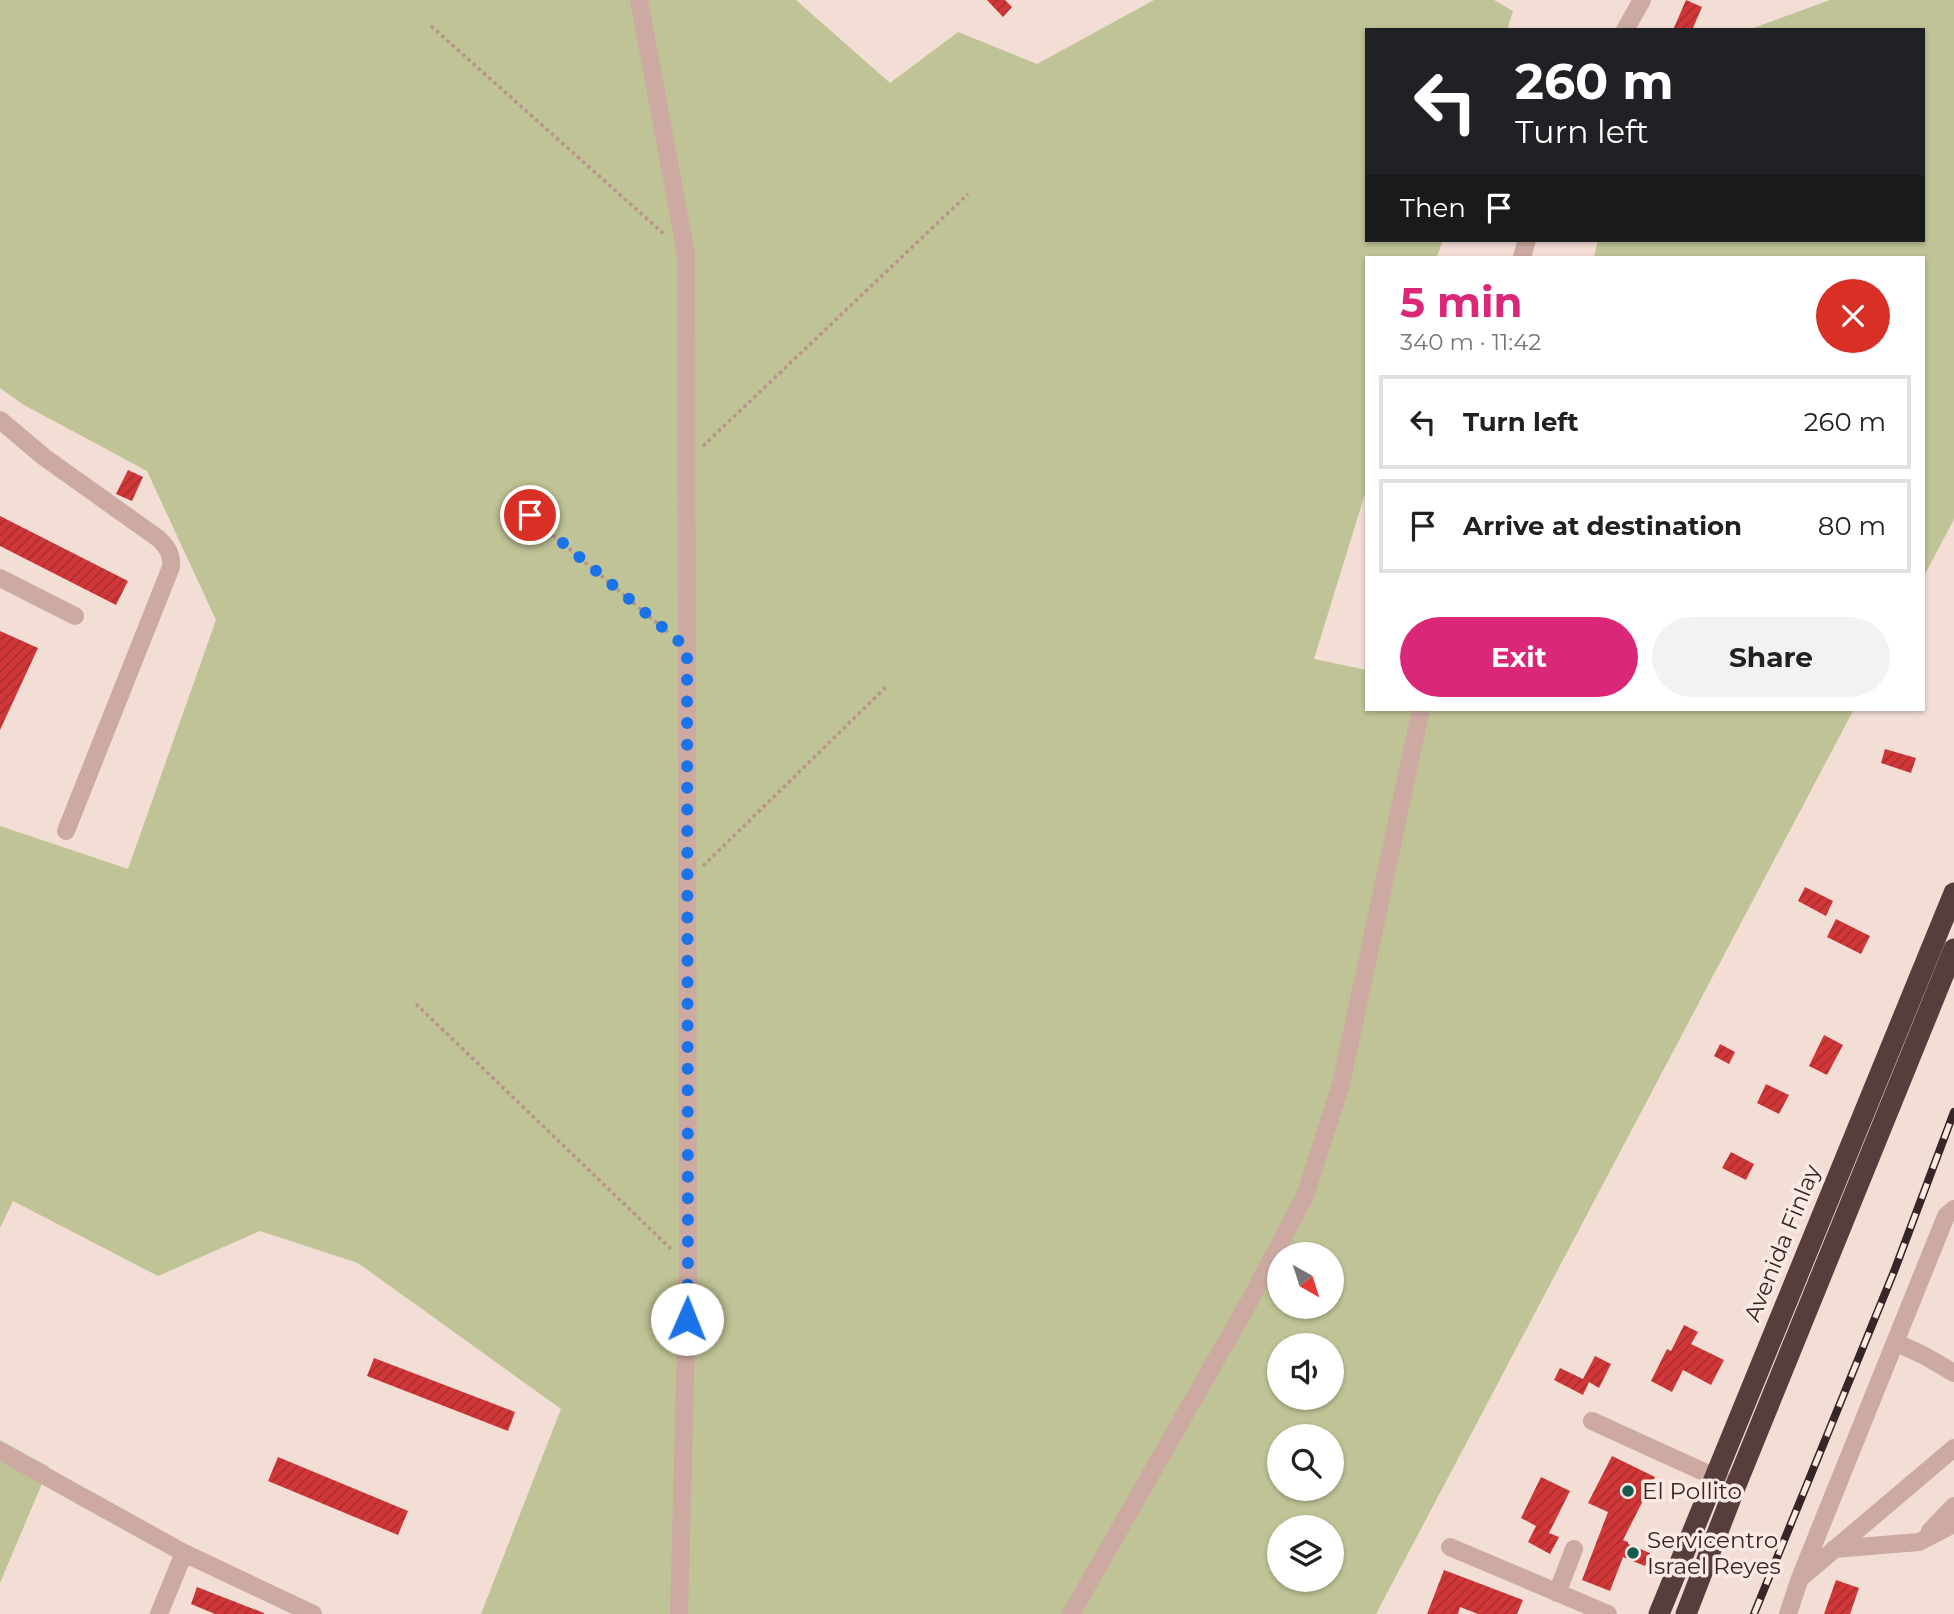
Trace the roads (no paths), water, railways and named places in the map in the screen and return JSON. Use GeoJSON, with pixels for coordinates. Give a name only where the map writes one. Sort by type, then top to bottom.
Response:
{"type":"FeatureCollection","features":[{"type":"Feature","properties":{"kind":"highway","name":"Avenida Finlay"},"geometry":{"type":"LineString","coordinates":[[1660,1614],[1954,893]]}},
{"type":"Feature","properties":{"kind":"highway"},"geometry":{"type":"LineString","coordinates":[[1686,1614],[1954,949]]}},
{"type":"Feature","properties":{"kind":"street"},"geometry":{"type":"LineString","coordinates":[[639,0],[686,254],[688,1266],[679,1614]]}},
{"type":"Feature","properties":{"kind":"street"},"geometry":{"type":"LineString","coordinates":[[1626,28],[1642,0]]}},
{"type":"Feature","properties":{"kind":"street"},"geometry":{"type":"LineString","coordinates":[[0,420],[44,457],[159,539],[172,556],[172,567],[66,831]]}},
{"type":"Feature","properties":{"kind":"street"},"geometry":{"type":"LineString","coordinates":[[0,578],[75,615]]}},
{"type":"Feature","properties":{"kind":"street"},"geometry":{"type":"LineString","coordinates":[[1071,1614],[1249,1302],[1305,1196],[1341,1084],[1421,711]]}},
{"type":"Feature","properties":{"kind":"street"},"geometry":{"type":"LineString","coordinates":[[1788,1614],[1800,1578],[1946,1216],[1954,1209]]}},
{"type":"Feature","properties":{"kind":"street"},"geometry":{"type":"LineString","coordinates":[[1895,1342],[1954,1373]]}},
{"type":"Feature","properties":{"kind":"street"},"geometry":{"type":"LineString","coordinates":[[1592,1421],[1714,1478],[1736,1485]]}},
{"type":"Feature","properties":{"kind":"street"},"geometry":{"type":"LineString","coordinates":[[1800,1578],[1954,1448]]}},
{"type":"Feature","properties":{"kind":"street"},"geometry":{"type":"LineString","coordinates":[[0,1451],[184,1553],[313,1614]]}},
{"type":"Feature","properties":{"kind":"street"},"geometry":{"type":"LineString","coordinates":[[1919,1542],[1954,1506]]}},
{"type":"Feature","properties":{"kind":"street"},"geometry":{"type":"LineString","coordinates":[[1834,1549],[1919,1542],[1954,1524]]}},
{"type":"Feature","properties":{"kind":"street"},"geometry":{"type":"LineString","coordinates":[[1450,1547],[1608,1614]]}},
{"type":"Feature","properties":{"kind":"street"},"geometry":{"type":"LineString","coordinates":[[1558,1593],[1574,1549]]}},
{"type":"Feature","properties":{"kind":"street"},"geometry":{"type":"LineString","coordinates":[[159,1614],[184,1553]]}},
{"type":"Feature","properties":{"kind":"railway"},"geometry":{"type":"LineString","coordinates":[[1754,1614],[1895,1269],[1954,1112]]}},
{"type":"Feature","properties":{"kind":"place","name":"El Pollito"},"geometry":{"type":"Point","coordinates":[1628,1491]}},
{"type":"Feature","properties":{"kind":"place","name":"Servicentro Israel Reyes"},"geometry":{"type":"Point","coordinates":[1633,1553]}}]}
